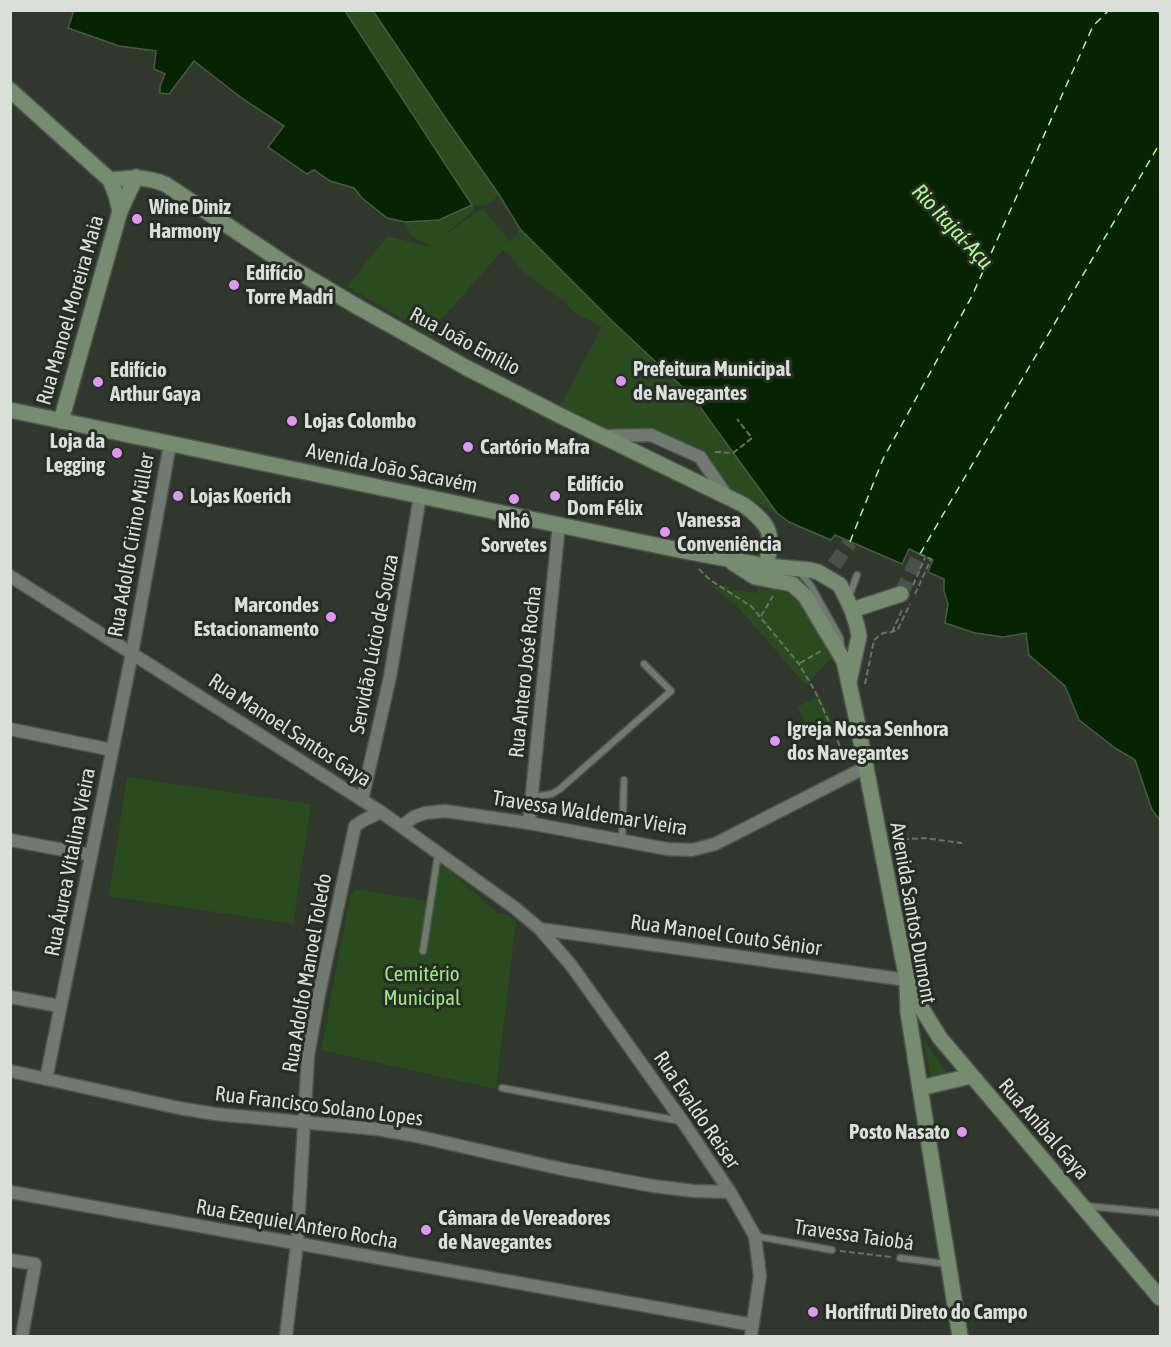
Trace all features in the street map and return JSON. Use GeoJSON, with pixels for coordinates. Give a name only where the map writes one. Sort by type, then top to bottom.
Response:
{"type":"FeatureCollection","features":[{"type":"Feature","properties":{"kind":"main road"},"geometry":{"type":"LineString","coordinates":[[10,90],[110,180]]}},
{"type":"Feature","properties":{"kind":"main road","name":"Rua João Emílio"},"geometry":{"type":"LineString","coordinates":[[110,180],[136,177],[165,184],[287,265],[467,368],[744,505],[760,517],[767,527],[770,539],[766,566]]}},
{"type":"Feature","properties":{"kind":"main road","name":"Rua Manoel Moreira Maia"},"geometry":{"type":"LineString","coordinates":[[61,421],[120,211],[136,177]]}},
{"type":"Feature","properties":{"kind":"main road","name":"Rua Manoel Moreira Maia"},"geometry":{"type":"LineString","coordinates":[[110,180],[120,211]]}},
{"type":"Feature","properties":{"kind":"main road","name":"Avenida João Sacavém"},"geometry":{"type":"LineString","coordinates":[[10,410],[679,550],[766,566],[818,572],[830,570],[850,605]]}},
{"type":"Feature","properties":{"kind":"main road","name":"Avenida Santos Dumont"},"geometry":{"type":"LineString","coordinates":[[726,559],[754,577],[792,584],[805,596],[844,661],[907,980],[908,1012],[960,1336]]}},
{"type":"Feature","properties":{"kind":"main road"},"geometry":{"type":"LineString","coordinates":[[849,682],[859,636],[850,605],[901,594]]}},
{"type":"Feature","properties":{"kind":"main road","name":"Rua Aníbal Gaya"},"geometry":{"type":"LineString","coordinates":[[907,980],[939,1038],[1161,1298]]}},
{"type":"Feature","properties":{"kind":"main road"},"geometry":{"type":"LineString","coordinates":[[920,1088],[971,1076]]}},
{"type":"Feature","properties":{"kind":"street"},"geometry":{"type":"LineString","coordinates":[[603,436],[651,435],[700,457],[726,495]]}},
{"type":"Feature","properties":{"kind":"street","name":"Rua Adolfo Cirino Müller"},"geometry":{"type":"LineString","coordinates":[[132,653],[170,444]]}},
{"type":"Feature","properties":{"kind":"street","name":"Servidão Lúcio de Souza"},"geometry":{"type":"LineString","coordinates":[[363,800],[390,677],[420,496]]}},
{"type":"Feature","properties":{"kind":"street","name":"Rua Antero José Rocha"},"geometry":{"type":"LineString","coordinates":[[529,823],[559,524]]}},
{"type":"Feature","properties":{"kind":"street","name":"Rua Manoel Santos Gaya"},"geometry":{"type":"LineString","coordinates":[[10,576],[363,800],[515,908],[540,929]]}},
{"type":"Feature","properties":{"kind":"street","name":"Rua Áurea Vitalina Vieira"},"geometry":{"type":"LineString","coordinates":[[46,1079],[132,653]]}},
{"type":"Feature","properties":{"kind":"street"},"geometry":{"type":"LineString","coordinates":[[10,729],[112,750]]}},
{"type":"Feature","properties":{"kind":"street","name":"Travessa Waldemar Vieira"},"geometry":{"type":"LineString","coordinates":[[402,826],[414,817],[425,813],[445,811],[529,823],[660,848],[692,850],[715,844],[866,767]]}},
{"type":"Feature","properties":{"kind":"street","name":"Rua Adolfo Manoel Toledo"},"geometry":{"type":"LineString","coordinates":[[286,1336],[297,1244],[308,1056],[314,1020],[355,826],[364,819],[381,812]]}},
{"type":"Feature","properties":{"kind":"street"},"geometry":{"type":"LineString","coordinates":[[10,840],[91,855]]}},
{"type":"Feature","properties":{"kind":"street","name":"Rua Manoel Couto Sênior"},"geometry":{"type":"LineString","coordinates":[[540,929],[907,980]]}},
{"type":"Feature","properties":{"kind":"street","name":"Rua Evaldo Reiser"},"geometry":{"type":"LineString","coordinates":[[540,929],[571,965],[683,1122],[730,1192],[755,1236],[760,1276],[752,1331]]}},
{"type":"Feature","properties":{"kind":"street"},"geometry":{"type":"LineString","coordinates":[[10,997],[60,1006]]}},
{"type":"Feature","properties":{"kind":"street","name":"Rua Francisco Solano Lopes"},"geometry":{"type":"LineString","coordinates":[[10,1071],[179,1108],[377,1129],[653,1186],[730,1192]]}},
{"type":"Feature","properties":{"kind":"street","name":"Rua Ezequiel Antero Rocha"},"geometry":{"type":"LineString","coordinates":[[10,1192],[752,1331]]}},
{"type":"Feature","properties":{"kind":"street"},"geometry":{"type":"LineString","coordinates":[[10,1260],[35,1264],[22,1336]]}},
{"type":"Feature","properties":{"kind":"lane"},"geometry":{"type":"LineString","coordinates":[[798,569],[812,586],[840,638],[844,661]]}},
{"type":"Feature","properties":{"kind":"lane"},"geometry":{"type":"LineString","coordinates":[[850,605],[857,575]]}},
{"type":"Feature","properties":{"kind":"lane"},"geometry":{"type":"LineString","coordinates":[[532,797],[552,794],[560,789],[671,691],[644,664]]}},
{"type":"Feature","properties":{"kind":"lane"},"geometry":{"type":"LineString","coordinates":[[622,840],[624,780]]}},
{"type":"Feature","properties":{"kind":"lane"},"geometry":{"type":"LineString","coordinates":[[423,951],[438,852]]}},
{"type":"Feature","properties":{"kind":"lane"},"geometry":{"type":"LineString","coordinates":[[502,1088],[683,1122]]}},
{"type":"Feature","properties":{"kind":"lane"},"geometry":{"type":"LineString","coordinates":[[1083,1206],[1161,1213]]}},
{"type":"Feature","properties":{"kind":"lane","name":"Travessa Taiobá"},"geometry":{"type":"LineString","coordinates":[[755,1236],[832,1250]]}},
{"type":"Feature","properties":{"kind":"lane","name":"Travessa Taiobá"},"geometry":{"type":"LineString","coordinates":[[900,1258],[948,1264]]}},
{"type":"Feature","properties":{"kind":"path"},"geometry":{"type":"LineString","coordinates":[[715,452],[732,453],[752,438],[737,419]]}},
{"type":"Feature","properties":{"kind":"path"},"geometry":{"type":"LineString","coordinates":[[679,550],[710,580],[751,606],[799,664],[815,691],[846,760],[849,776]]}},
{"type":"Feature","properties":{"kind":"path"},"geometry":{"type":"LineString","coordinates":[[920,554],[926,556]]}},
{"type":"Feature","properties":{"kind":"path"},"geometry":{"type":"LineString","coordinates":[[760,617],[777,591]]}},
{"type":"Feature","properties":{"kind":"path"},"geometry":{"type":"LineString","coordinates":[[865,683],[874,640],[883,633],[892,632]]}},
{"type":"Feature","properties":{"kind":"path"},"geometry":{"type":"LineString","coordinates":[[799,664],[828,647]]}},
{"type":"Feature","properties":{"kind":"path"},"geometry":{"type":"LineString","coordinates":[[880,841],[924,838],[962,843]]}},
{"type":"Feature","properties":{"kind":"path","name":"Travessa Taiobá"},"geometry":{"type":"LineString","coordinates":[[832,1250],[900,1258]]}},
{"type":"Feature","properties":{"kind":"green space"},"geometry":{"type":"Polygon","coordinates":[[[345,11],[373,11],[498,193],[488,204],[473,205],[473,211],[441,238],[483,208],[510,242],[520,229],[611,320],[692,396],[777,513],[730,489],[706,452],[653,428],[604,430],[559,408],[602,327],[574,312],[565,302],[523,272],[514,259],[503,250],[439,322],[432,337],[347,286],[388,236],[430,246],[412,237],[405,222],[424,221],[472,205],[345,11]]]}},
{"type":"Feature","properties":{"kind":"green space"},"geometry":{"type":"Polygon","coordinates":[[[711,586],[729,586],[729,590],[757,593],[758,589],[786,592],[806,611],[832,657],[806,685],[736,605],[711,586]]]}},
{"type":"Feature","properties":{"kind":"green space"},"geometry":{"type":"Polygon","coordinates":[[[819,695],[836,729],[834,737],[815,746],[798,707],[819,695]]]}},
{"type":"Feature","properties":{"kind":"green space"},"geometry":{"type":"Polygon","coordinates":[[[127,777],[311,804],[293,924],[109,896],[127,777]]]}},
{"type":"Feature","properties":{"kind":"green space","name":"Cemitério Municipal"},"geometry":{"type":"Polygon","coordinates":[[[441,863],[497,913],[507,915],[516,921],[496,1089],[321,1050],[350,896],[356,889],[434,902],[441,863]]]}},
{"type":"Feature","properties":{"kind":"green space"},"geometry":{"type":"Polygon","coordinates":[[[923,1038],[947,1073],[931,1076],[923,1038]]]}},
{"type":"Feature","properties":{"kind":"water"},"geometry":{"type":"Polygon","coordinates":[[[74,10],[345,11],[472,205],[439,220],[405,222],[387,218],[362,198],[354,188],[330,181],[314,170],[307,174],[268,147],[284,126],[243,99],[194,61],[169,94],[160,93],[165,74],[154,69],[156,51],[119,46],[68,28],[74,10]]]}},
{"type":"Feature","properties":{"kind":"water","name":"Rio Itajaí-Açu"},"geometry":{"type":"Polygon","coordinates":[[[1156,10],[1160,14],[1160,820],[1152,810],[1135,760],[1115,748],[1079,720],[1065,686],[1029,655],[1026,633],[1003,637],[975,633],[945,623],[948,604],[944,591],[944,579],[928,572],[933,560],[909,549],[902,564],[835,535],[831,540],[789,522],[777,513],[692,396],[611,320],[520,229],[498,193],[373,11],[1156,10]]]}},
{"type":"Feature","properties":{"kind":"ferry route"},"geometry":{"type":"LineString","coordinates":[[850,542],[883,459],[972,296],[1093,26],[1109,10]]}},
{"type":"Feature","properties":{"kind":"ferry route"},"geometry":{"type":"LineString","coordinates":[[920,554],[1160,143]]}},
{"type":"Feature","properties":{"kind":"tunnel"},"geometry":{"type":"LineString","coordinates":[[834,565],[850,542]]}},
{"type":"Feature","properties":{"kind":"tunnel"},"geometry":{"type":"LineString","coordinates":[[901,594],[920,554]]}},
{"type":"Feature","properties":{"kind":"place","name":"Wine Diniz Harmony"},"geometry":{"type":"Point","coordinates":[137,219]}},
{"type":"Feature","properties":{"kind":"place","name":"Edifício Torre Madri"},"geometry":{"type":"Point","coordinates":[234,285]}},
{"type":"Feature","properties":{"kind":"place","name":"Prefeitura Municipal de Navegantes"},"geometry":{"type":"Point","coordinates":[621,381]}},
{"type":"Feature","properties":{"kind":"place","name":"Edifício Arthur Gaya"},"geometry":{"type":"Point","coordinates":[98,382]}},
{"type":"Feature","properties":{"kind":"place","name":"Lojas Colombo"},"geometry":{"type":"Point","coordinates":[292,421]}},
{"type":"Feature","properties":{"kind":"place","name":"Cartório Mafra"},"geometry":{"type":"Point","coordinates":[468,447]}},
{"type":"Feature","properties":{"kind":"place","name":"Loja da Legging"},"geometry":{"type":"Point","coordinates":[117,453]}},
{"type":"Feature","properties":{"kind":"place","name":"Lojas Koerich"},"geometry":{"type":"Point","coordinates":[178,496]}},
{"type":"Feature","properties":{"kind":"place","name":"Edifício Dom Félix"},"geometry":{"type":"Point","coordinates":[555,496]}},
{"type":"Feature","properties":{"kind":"place","name":"Nhô Sorvetes"},"geometry":{"type":"Point","coordinates":[514,499]}},
{"type":"Feature","properties":{"kind":"place","name":"Vanessa Conveniência"},"geometry":{"type":"Point","coordinates":[665,532]}},
{"type":"Feature","properties":{"kind":"place","name":"Marcondes Estacionamento"},"geometry":{"type":"Point","coordinates":[331,617]}},
{"type":"Feature","properties":{"kind":"place","name":"Igreja Nossa Senhora dos Navegantes"},"geometry":{"type":"Point","coordinates":[775,741]}},
{"type":"Feature","properties":{"kind":"place","name":"Posto Nasato"},"geometry":{"type":"Point","coordinates":[962,1132]}},
{"type":"Feature","properties":{"kind":"place","name":"Câmara de Vereadores de Navegantes"},"geometry":{"type":"Point","coordinates":[426,1230]}},
{"type":"Feature","properties":{"kind":"place","name":"Hortifruti Direto do Campo"},"geometry":{"type":"Point","coordinates":[813,1312]}}]}
